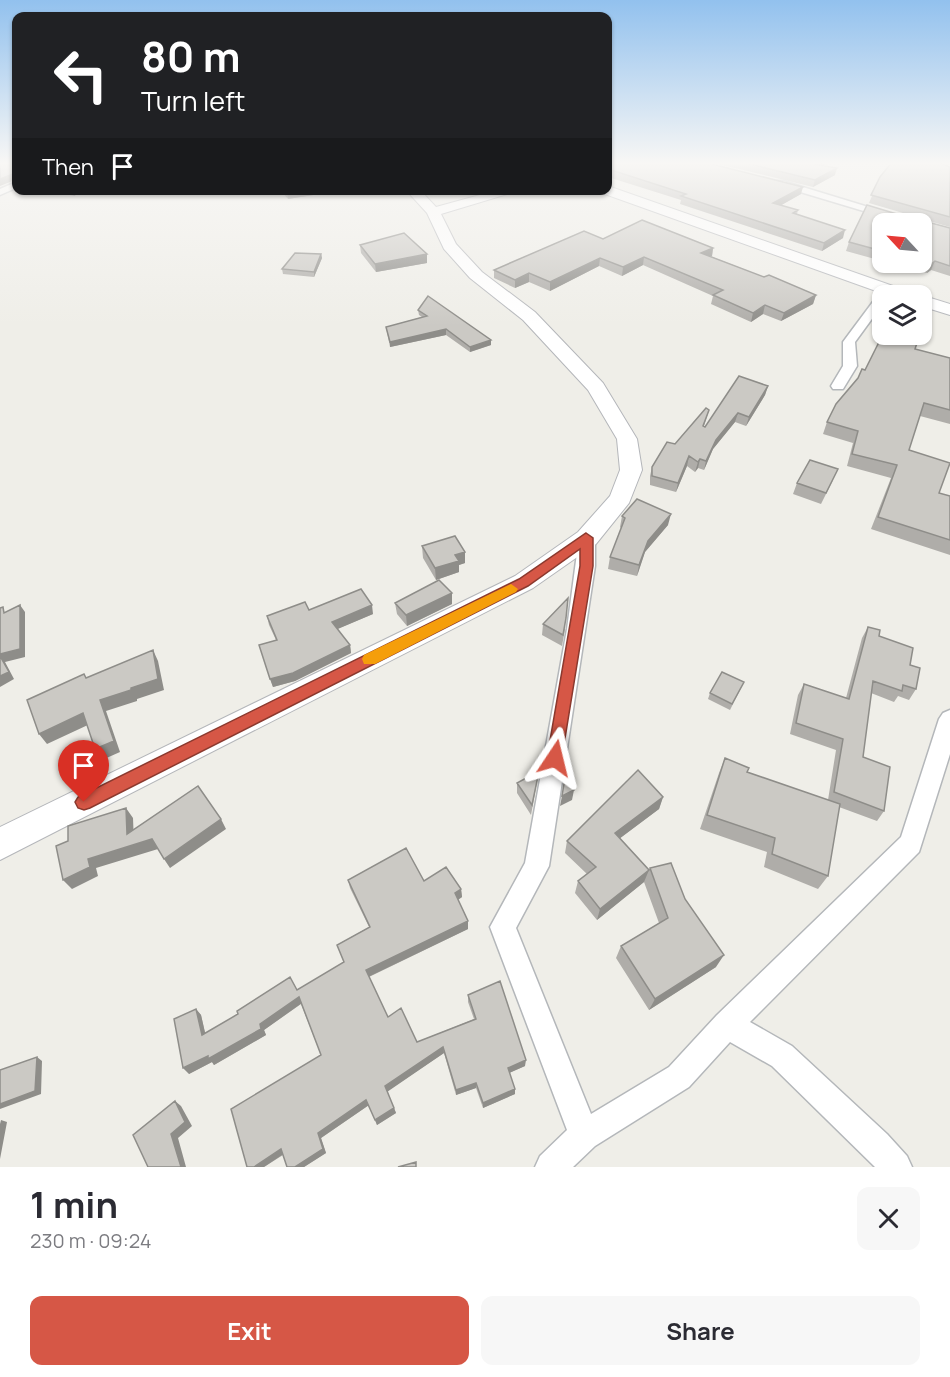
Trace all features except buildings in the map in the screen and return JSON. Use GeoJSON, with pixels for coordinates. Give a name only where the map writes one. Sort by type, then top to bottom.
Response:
{"type":"FeatureCollection","features":[{"type":"Feature","properties":{"kind":"street"},"geometry":{"type":"LineString","coordinates":[[0,844],[524,582],[586,538],[621,498],[631,470],[627,439],[596,387],[529,316],[476,275],[449,246],[436,216]]}},
{"type":"Feature","properties":{"kind":"street"},"geometry":{"type":"LineString","coordinates":[[677,216],[872,289]]}},
{"type":"Feature","properties":{"kind":"street"},"geometry":{"type":"LineString","coordinates":[[932,304],[950,310]]}},
{"type":"Feature","properties":{"kind":"street"},"geometry":{"type":"LineString","coordinates":[[838,386],[850,366],[849,342],[872,310]]}},
{"type":"Feature","properties":{"kind":"street"},"geometry":{"type":"LineString","coordinates":[[584,1136],[503,927],[537,866],[577,629],[586,566],[586,538]]}},
{"type":"Feature","properties":{"kind":"street"},"geometry":{"type":"LineString","coordinates":[[551,1167],[584,1136],[679,1077],[727,1025],[911,844],[950,719]]}},
{"type":"Feature","properties":{"kind":"street"},"geometry":{"type":"LineString","coordinates":[[727,1025],[782,1056],[876,1145],[896,1167]]}},
{"type":"Feature","properties":{"kind":"slow traffic"},"geometry":{"type":"LineString","coordinates":[[370,659],[511,589]]}},
{"type":"Feature","properties":{"kind":"route"},"geometry":{"type":"LineString","coordinates":[[84,802],[524,582],[586,538],[586,566],[555,758]]}}]}
